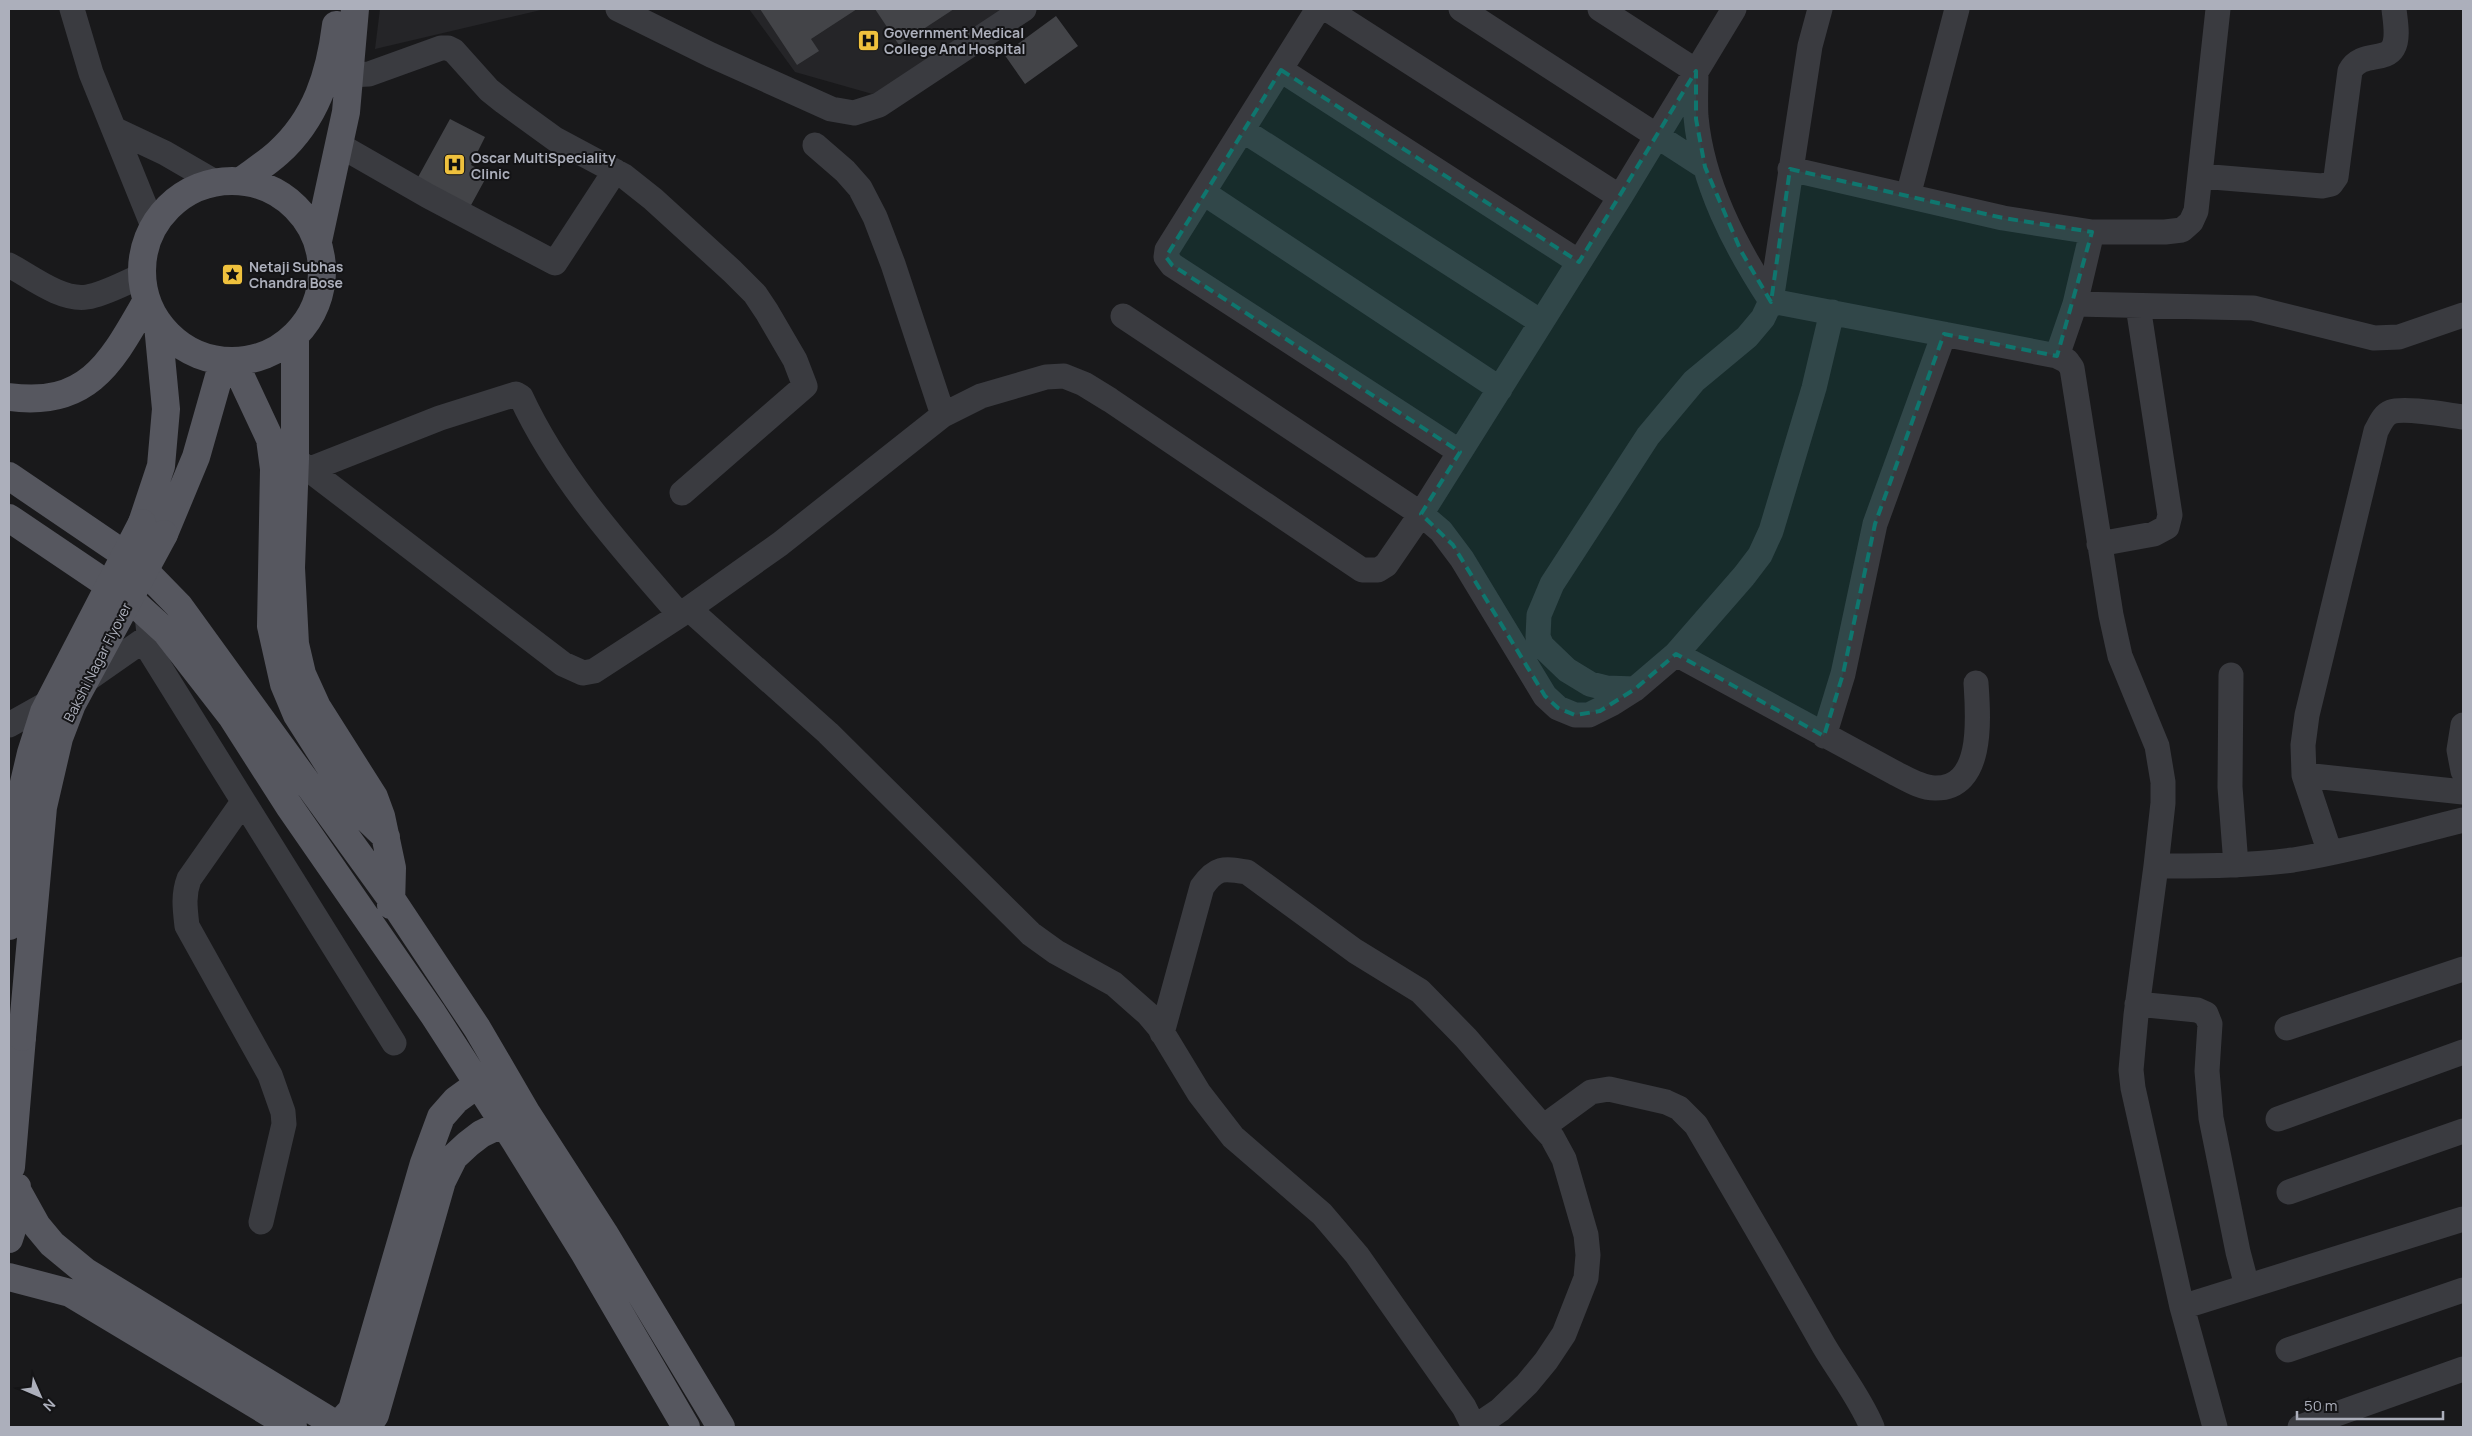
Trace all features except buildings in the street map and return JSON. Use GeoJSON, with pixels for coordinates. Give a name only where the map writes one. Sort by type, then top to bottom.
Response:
{"type":"FeatureCollection","features":[{"type":"Feature","properties":{"kind":"main road"},"geometry":{"type":"LineString","coordinates":[[228,181],[266,186],[288,200],[306,218],[318,241],[323,267],[321,292],[311,317],[295,337],[274,352],[249,361],[228,362],[198,356],[176,343],[148,301],[144,250],[153,226],[169,206],[191,190],[228,181],[278,153],[300,128],[315,104],[332,59],[338,9]]}},
{"type":"Feature","properties":{"kind":"main road"},"geometry":{"type":"LineString","coordinates":[[318,241],[346,112],[355,9]]}},
{"type":"Feature","properties":{"kind":"main road"},"geometry":{"type":"LineString","coordinates":[[9,397],[52,396],[82,386],[100,373],[116,354],[148,301]]}},
{"type":"Feature","properties":{"kind":"main road","name":"Bakshi Nagar Flyover"},"geometry":{"type":"LineString","coordinates":[[9,1239],[17,1214],[12,1174],[43,807],[59,738],[72,704],[153,528],[166,409],[148,301]]}},
{"type":"Feature","properties":{"kind":"main road"},"geometry":{"type":"LineString","coordinates":[[295,337],[301,464],[291,568],[292,619],[302,674],[317,707],[374,797],[387,838],[392,868],[392,900],[382,939]]}},
{"type":"Feature","properties":{"kind":"main road"},"geometry":{"type":"LineString","coordinates":[[228,362],[270,439],[274,469],[271,626],[284,684],[297,715],[357,810],[387,838]]}},
{"type":"Feature","properties":{"kind":"main road","name":"Bakshi Nagar Flyover"},"geometry":{"type":"LineString","coordinates":[[9,926],[19,804],[36,732],[44,712],[196,457],[228,362]]}},
{"type":"Feature","properties":{"kind":"main road"},"geometry":{"type":"LineString","coordinates":[[9,476],[137,563],[179,606],[392,900],[477,1028],[503,1071],[515,1118],[580,1246],[686,1427]]}},
{"type":"Feature","properties":{"kind":"main road"},"geometry":{"type":"LineString","coordinates":[[9,518],[132,601],[147,626],[166,632],[232,718],[288,806],[382,939],[478,1084],[515,1118],[604,1232],[721,1427]]}},
{"type":"Feature","properties":{"kind":"main road"},"geometry":{"type":"LineString","coordinates":[[12,1174],[37,1226],[52,1244],[86,1272],[337,1424],[352,1410],[424,1163],[441,1117],[456,1100],[478,1084],[503,1071]]}},
{"type":"Feature","properties":{"kind":"main road"},"geometry":{"type":"LineString","coordinates":[[367,1427],[376,1415],[442,1181],[454,1157],[481,1134],[515,1118]]}},
{"type":"Feature","properties":{"kind":"main road"},"geometry":{"type":"LineString","coordinates":[[9,1277],[70,1293],[293,1427]]}},
{"type":"Feature","properties":{"kind":"street"},"geometry":{"type":"LineString","coordinates":[[72,9],[92,73],[153,226]]}},
{"type":"Feature","properties":{"kind":"street"},"geometry":{"type":"LineString","coordinates":[[618,9],[711,55],[831,109],[854,112],[878,105],[1024,9]]}},
{"type":"Feature","properties":{"kind":"street"},"geometry":{"type":"LineString","coordinates":[[1318,9],[1244,131],[1167,250],[1166,257],[1172,266],[1460,452]]}},
{"type":"Feature","properties":{"kind":"street"},"geometry":{"type":"LineString","coordinates":[[1327,9],[1620,197]]}},
{"type":"Feature","properties":{"kind":"street"},"geometry":{"type":"LineString","coordinates":[[1461,9],[1705,167]]}},
{"type":"Feature","properties":{"kind":"street"},"geometry":{"type":"LineString","coordinates":[[1600,9],[1696,71]]}},
{"type":"Feature","properties":{"kind":"street"},"geometry":{"type":"LineString","coordinates":[[270,439],[571,669],[583,673],[594,671],[684,612],[780,544],[943,415],[981,396],[1023,382],[1046,377],[1064,376],[1084,384],[1362,570],[1378,570],[1386,565],[1421,514],[1620,197],[1734,9]]}},
{"type":"Feature","properties":{"kind":"street"},"geometry":{"type":"LineString","coordinates":[[1635,689],[1606,688],[1590,684],[1567,670],[1542,646],[1538,637],[1539,615],[1552,584],[1648,436],[1694,381],[1747,337],[1763,318],[1771,301],[1810,46],[1820,9]]}},
{"type":"Feature","properties":{"kind":"street"},"geometry":{"type":"LineString","coordinates":[[1908,196],[1957,9]]}},
{"type":"Feature","properties":{"kind":"street"},"geometry":{"type":"LineString","coordinates":[[1790,169],[2003,218],[2092,232],[2165,232],[2182,230],[2191,222],[2196,211],[2218,9]]}},
{"type":"Feature","properties":{"kind":"street"},"geometry":{"type":"LineString","coordinates":[[2200,176],[2322,186],[2330,184],[2336,177],[2350,70],[2354,63],[2362,59],[2388,54],[2394,48],[2396,38],[2394,9]]}},
{"type":"Feature","properties":{"kind":"street"},"geometry":{"type":"LineString","coordinates":[[349,76],[369,74],[448,48],[454,51],[489,90],[516,111],[555,139],[615,171],[653,200],[755,294],[795,360],[805,386],[682,492]]}},
{"type":"Feature","properties":{"kind":"street"},"geometry":{"type":"LineString","coordinates":[[1282,70],[1579,262]]}},
{"type":"Feature","properties":{"kind":"street"},"geometry":{"type":"LineString","coordinates":[[1696,71],[1696,119],[1705,167],[1741,251],[1771,301],[2057,356],[2067,360],[2072,368],[2099,544],[2120,656],[2157,746],[2160,764],[2163,803],[2137,1004],[2132,1070],[2133,1088],[2182,1307],[2216,1427]]}},
{"type":"Feature","properties":{"kind":"street"},"geometry":{"type":"LineString","coordinates":[[114,129],[228,181]]}},
{"type":"Feature","properties":{"kind":"street"},"geometry":{"type":"LineString","coordinates":[[1244,131],[1541,322]]}},
{"type":"Feature","properties":{"kind":"street"},"geometry":{"type":"LineString","coordinates":[[339,144],[428,196],[555,263],[615,171]]}},
{"type":"Feature","properties":{"kind":"street"},"geometry":{"type":"LineString","coordinates":[[815,145],[845,171],[860,188],[875,217],[893,264],[943,415]]}},
{"type":"Feature","properties":{"kind":"street"},"geometry":{"type":"LineString","coordinates":[[1204,193],[1500,388]]}},
{"type":"Feature","properties":{"kind":"street"},"geometry":{"type":"LineString","coordinates":[[2057,356],[2075,304],[2092,232]]}},
{"type":"Feature","properties":{"kind":"street"},"geometry":{"type":"LineString","coordinates":[[9,264],[60,292],[84,298],[98,294],[148,301]]}},
{"type":"Feature","properties":{"kind":"street"},"geometry":{"type":"LineString","coordinates":[[2075,304],[2253,308],[2374,338],[2399,336],[2463,315]]}},
{"type":"Feature","properties":{"kind":"street"},"geometry":{"type":"LineString","coordinates":[[2099,544],[2154,534],[2167,527],[2170,515],[2138,306]]}},
{"type":"Feature","properties":{"kind":"street"},"geometry":{"type":"LineString","coordinates":[[1123,316],[1421,514],[1441,531],[1453,545],[1545,696],[1558,708],[1575,715],[1589,715],[1635,689],[1676,654],[1760,555],[1771,531],[1814,388],[1832,312]]}},
{"type":"Feature","properties":{"kind":"street"},"geometry":{"type":"LineString","coordinates":[[1824,736],[1843,674],[1875,524],[1944,334]]}},
{"type":"Feature","properties":{"kind":"street"},"geometry":{"type":"LineString","coordinates":[[301,464],[516,394],[521,397],[544,443],[606,529],[684,612],[828,733],[1032,934],[1056,952],[1114,984],[1148,1014],[1162,1033],[1198,1093],[1233,1137],[1322,1214],[1357,1254],[1464,1407],[1475,1427],[1500,1410],[1527,1384],[1546,1361],[1564,1334],[1586,1278],[1588,1255],[1586,1235],[1575,1194],[1564,1159],[1552,1137],[1466,1038],[1420,991],[1355,951],[1247,872],[1231,869],[1220,870],[1212,874],[1202,887],[1162,1033]]}},
{"type":"Feature","properties":{"kind":"street"},"geometry":{"type":"LineString","coordinates":[[2330,853],[2304,775],[2303,745],[2307,715],[2376,431],[2384,417],[2391,412],[2403,411],[2463,417]]}},
{"type":"Feature","properties":{"kind":"street"},"geometry":{"type":"LineString","coordinates":[[12,717],[75,688],[147,626]]}},
{"type":"Feature","properties":{"kind":"street"},"geometry":{"type":"LineString","coordinates":[[147,626],[151,653],[394,1043]]}},
{"type":"Feature","properties":{"kind":"street"},"geometry":{"type":"LineString","coordinates":[[1676,654],[1824,736],[1921,785],[1935,788],[1947,785],[1960,778],[1967,771],[1976,746],[1978,724],[1976,683]]}},
{"type":"Feature","properties":{"kind":"street"},"geometry":{"type":"LineString","coordinates":[[2231,675],[2230,787],[2236,865]]}},
{"type":"Feature","properties":{"kind":"street"},"geometry":{"type":"LineString","coordinates":[[2463,725],[2459,750],[2463,768]]}},
{"type":"Feature","properties":{"kind":"street"},"geometry":{"type":"LineString","coordinates":[[2304,775],[2463,792]]}},
{"type":"Feature","properties":{"kind":"street"},"geometry":{"type":"LineString","coordinates":[[243,802],[189,879],[185,891],[184,906],[188,926],[270,1075],[283,1112],[284,1124],[261,1222]]}},
{"type":"Feature","properties":{"kind":"street"},"geometry":{"type":"LineString","coordinates":[[2156,866],[2236,865],[2284,861],[2330,853],[2463,820]]}},
{"type":"Feature","properties":{"kind":"street"},"geometry":{"type":"LineString","coordinates":[[2287,1028],[2463,969]]}},
{"type":"Feature","properties":{"kind":"street"},"geometry":{"type":"LineString","coordinates":[[2137,1004],[2197,1010],[2206,1014],[2210,1024],[2207,1070],[2211,1118],[2238,1252],[2247,1286]]}},
{"type":"Feature","properties":{"kind":"street"},"geometry":{"type":"LineString","coordinates":[[2278,1119],[2463,1052]]}},
{"type":"Feature","properties":{"kind":"street"},"geometry":{"type":"LineString","coordinates":[[1543,1126],[1591,1092],[1609,1089],[1666,1102],[1679,1108],[1687,1115],[1696,1126],[1764,1240],[1825,1348],[1865,1410],[1872,1427]]}},
{"type":"Feature","properties":{"kind":"street"},"geometry":{"type":"LineString","coordinates":[[2289,1192],[2463,1131]]}},
{"type":"Feature","properties":{"kind":"street"},"geometry":{"type":"LineString","coordinates":[[2182,1307],[2463,1219]]}},
{"type":"Feature","properties":{"kind":"street"},"geometry":{"type":"LineString","coordinates":[[2288,1350],[2463,1290]]}},
{"type":"Feature","properties":{"kind":"street"},"geometry":{"type":"LineString","coordinates":[[2300,1427],[2463,1369]]}},
{"type":"Feature","properties":{"kind":"highlighted area"},"geometry":{"type":"Polygon","coordinates":[[[1281,70],[1579,262],[1696,71],[1696,119],[1705,167],[1741,251],[1771,302],[1790,169],[2003,218],[2092,232],[2057,356],[1944,334],[1875,524],[1843,674],[1824,736],[1676,654],[1635,689],[1600,711],[1575,715],[1558,708],[1545,696],[1453,545],[1421,514],[1460,452],[1172,265],[1166,257],[1281,70]]]}},
{"type":"Feature","properties":{"kind":"shaded area"},"geometry":{"type":"Polygon","coordinates":[[[380,9],[545,9],[375,49],[380,9]]]}},
{"type":"Feature","properties":{"kind":"shaded area","name":"Government Medical College And Hospital"},"geometry":{"type":"Polygon","coordinates":[[[749,9],[1014,9],[876,95],[795,72],[749,9]]]}},
{"type":"Feature","properties":{"kind":"place","name":"Government Medical College And Hospital"},"geometry":{"type":"Point","coordinates":[868,40]}},
{"type":"Feature","properties":{"kind":"place","name":"Oscar MultiSpeciality Clinic"},"geometry":{"type":"Point","coordinates":[455,165]}},
{"type":"Feature","properties":{"kind":"place","name":"Netaji Subhas Chandra Bose"},"geometry":{"type":"Point","coordinates":[233,274]}}]}
